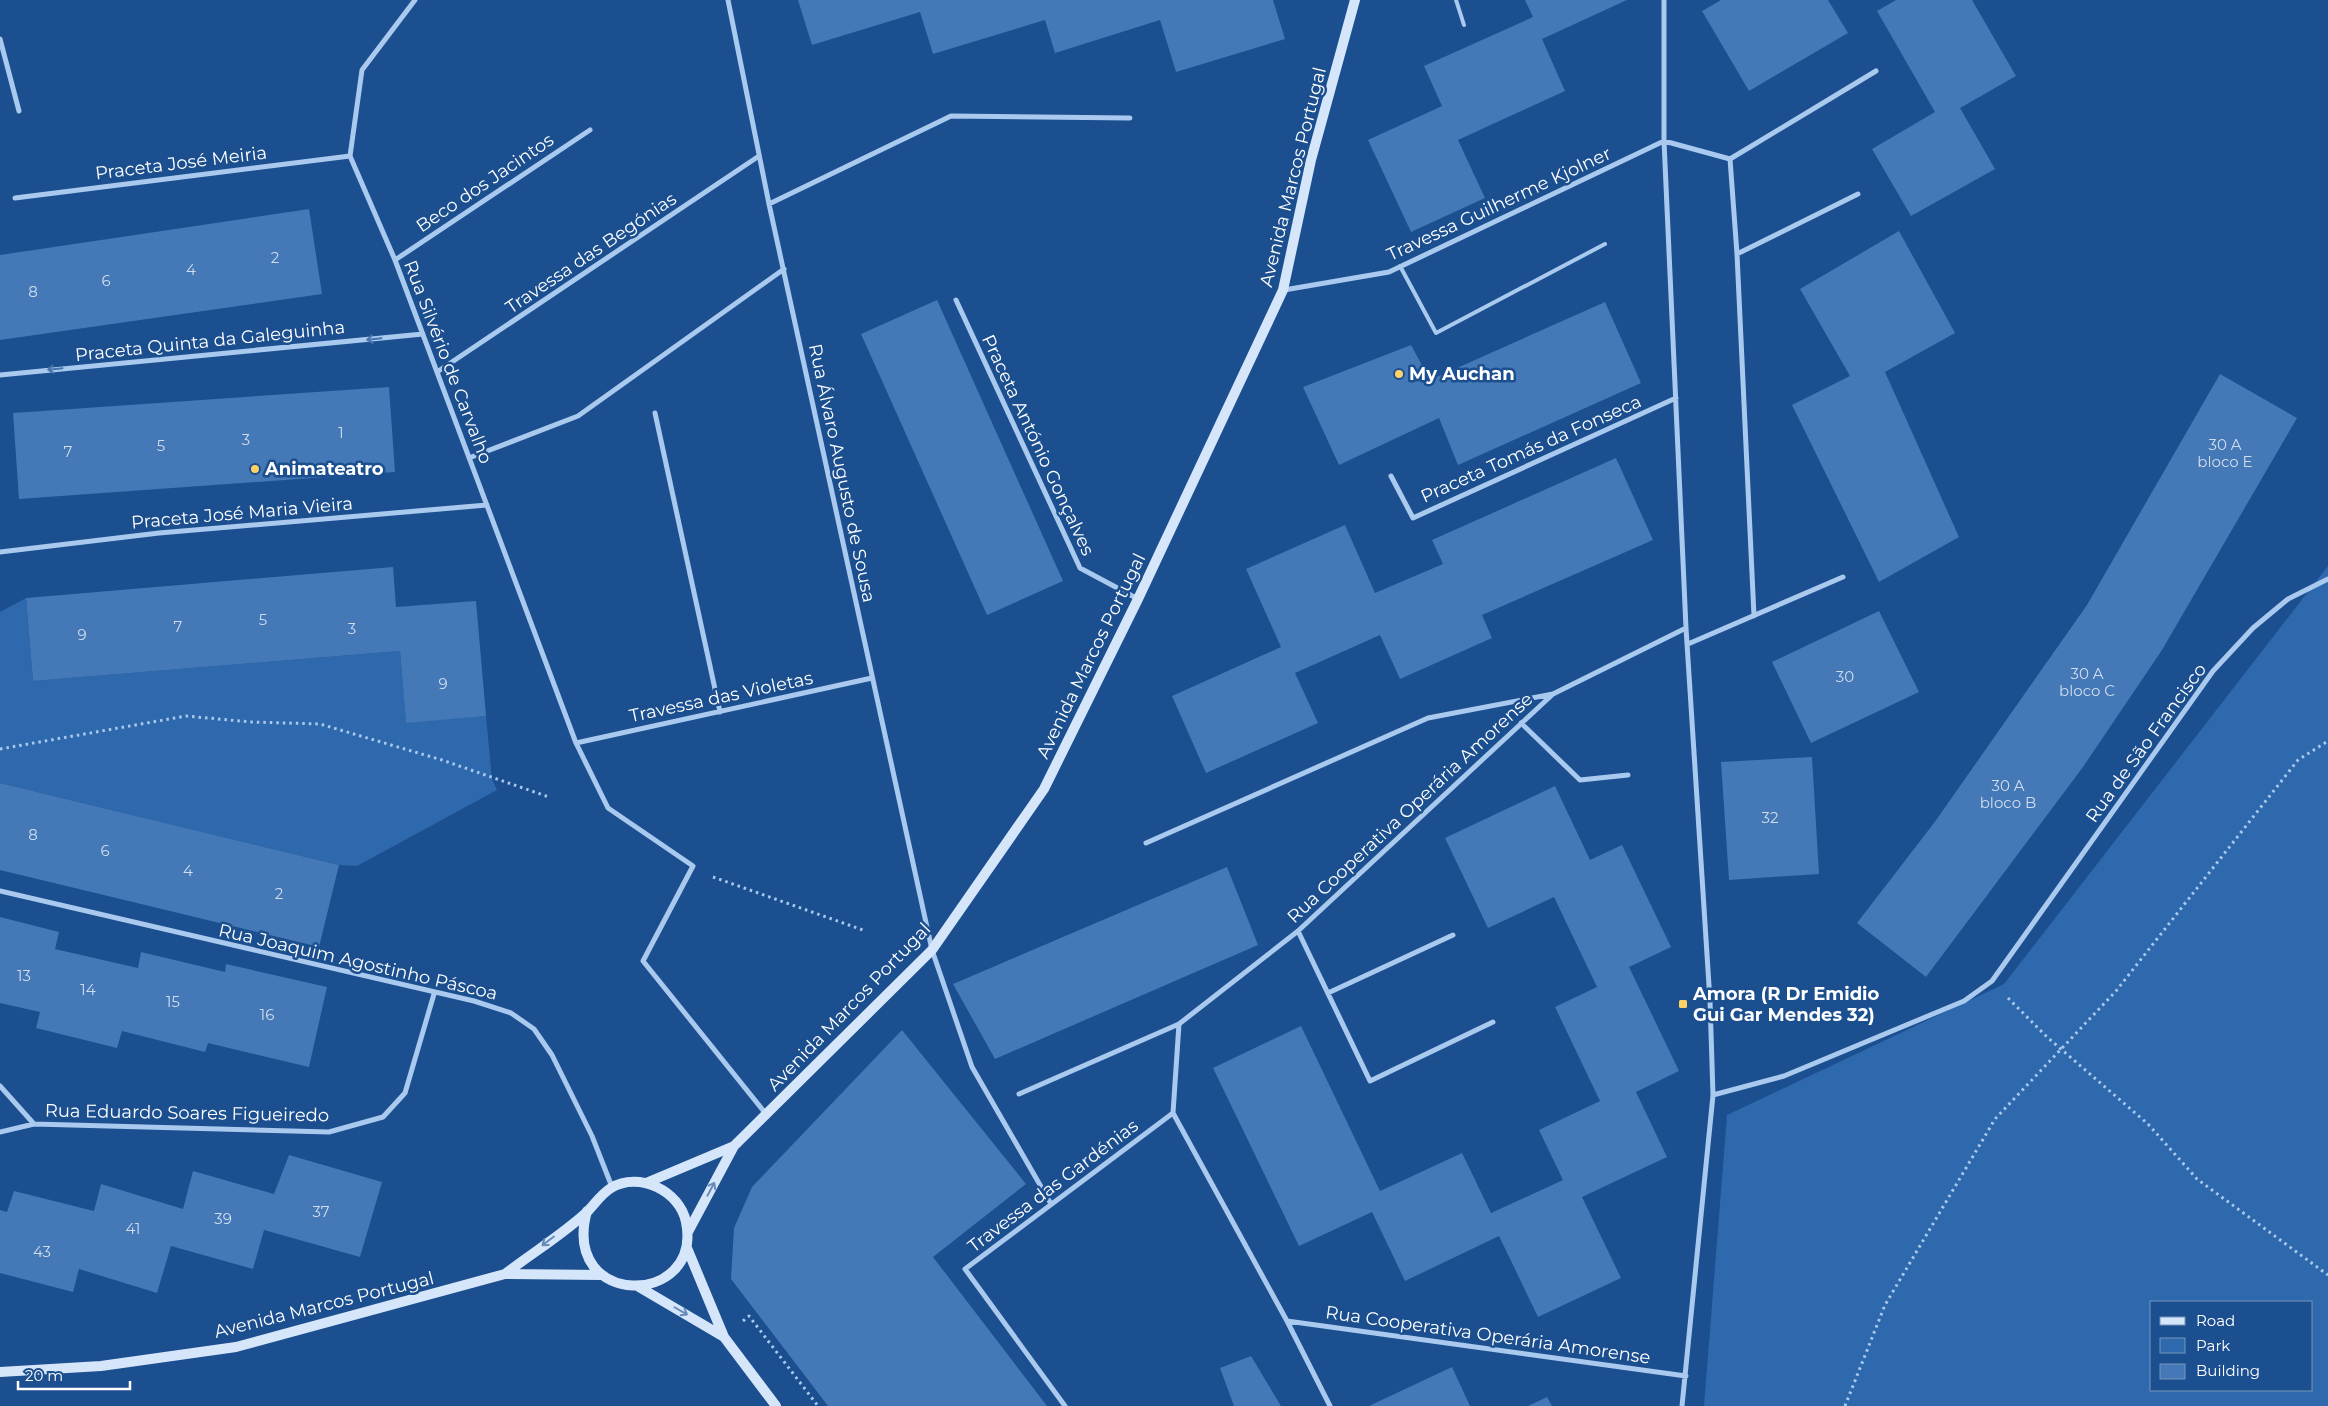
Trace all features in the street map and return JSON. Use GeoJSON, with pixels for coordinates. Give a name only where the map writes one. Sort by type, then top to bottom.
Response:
{"type":"FeatureCollection","features":[{"type":"Feature","properties":{"kind":"main road","name":"Avenida Marcos Portugal"},"geometry":{"type":"LineString","coordinates":[[688,1232],[734,1146],[932,950],[1044,789],[1138,599],[1283,290],[1311,160],[1356,0]]}},
{"type":"Feature","properties":{"kind":"main road"},"geometry":{"type":"LineString","coordinates":[[646,1183],[734,1146]]}},
{"type":"Feature","properties":{"kind":"main road"},"geometry":{"type":"LineString","coordinates":[[505,1274],[587,1212],[612,1187],[628,1182],[646,1183],[662,1189],[675,1200],[684,1215],[688,1232],[687,1248],[680,1263],[669,1275],[654,1284],[639,1287]]}},
{"type":"Feature","properties":{"kind":"main road"},"geometry":{"type":"LineString","coordinates":[[587,1212],[582,1228],[584,1246],[590,1262],[602,1275],[613,1282],[639,1287],[724,1336]]}},
{"type":"Feature","properties":{"kind":"main road"},"geometry":{"type":"LineString","coordinates":[[687,1248],[724,1336],[776,1406]]}},
{"type":"Feature","properties":{"kind":"main road","name":"Avenida Marcos Portugal"},"geometry":{"type":"LineString","coordinates":[[0,1372],[101,1366],[236,1347],[505,1274]]}},
{"type":"Feature","properties":{"kind":"main road"},"geometry":{"type":"LineString","coordinates":[[505,1274],[602,1275]]}},
{"type":"Feature","properties":{"kind":"street"},"geometry":{"type":"LineString","coordinates":[[350,156],[362,70],[415,0]]}},
{"type":"Feature","properties":{"kind":"street","name":"Rua Álvaro Augusto de Sousa"},"geometry":{"type":"LineString","coordinates":[[728,0],[769,204],[932,950],[972,1067],[1051,1204]]}},
{"type":"Feature","properties":{"kind":"street"},"geometry":{"type":"LineString","coordinates":[[1664,0],[1664,141],[1686,628],[1710,1001],[1713,1094],[1682,1406]]}},
{"type":"Feature","properties":{"kind":"street"},"geometry":{"type":"LineString","coordinates":[[0,39],[18,111]]}},
{"type":"Feature","properties":{"kind":"street"},"geometry":{"type":"LineString","coordinates":[[1664,141],[1730,159],[1876,71]]}},
{"type":"Feature","properties":{"kind":"street"},"geometry":{"type":"LineString","coordinates":[[769,204],[951,116],[1130,118]]}},
{"type":"Feature","properties":{"kind":"street","name":"Beco dos Jacintos"},"geometry":{"type":"LineString","coordinates":[[395,260],[590,130]]}},
{"type":"Feature","properties":{"kind":"street","name":"Travessa Guilherme Kjolner"},"geometry":{"type":"LineString","coordinates":[[1283,290],[1389,272],[1664,141]]}},
{"type":"Feature","properties":{"kind":"street","name":"Praceta José Meiria"},"geometry":{"type":"LineString","coordinates":[[15,198],[350,156]]}},
{"type":"Feature","properties":{"kind":"street","name":"Rua Silvério de Carvalho"},"geometry":{"type":"LineString","coordinates":[[350,156],[395,260],[576,744],[608,808],[693,866]]}},
{"type":"Feature","properties":{"kind":"street","name":"Travessa das Begónias"},"geometry":{"type":"LineString","coordinates":[[437,372],[759,156]]}},
{"type":"Feature","properties":{"kind":"street"},"geometry":{"type":"LineString","coordinates":[[1730,159],[1737,254],[1754,616]]}},
{"type":"Feature","properties":{"kind":"street"},"geometry":{"type":"LineString","coordinates":[[1737,254],[1858,194]]}},
{"type":"Feature","properties":{"kind":"street"},"geometry":{"type":"LineString","coordinates":[[469,458],[578,416],[784,269]]}},
{"type":"Feature","properties":{"kind":"street","name":"Praceta António Gonçalves"},"geometry":{"type":"LineString","coordinates":[[956,300],[1080,568],[1138,599]]}},
{"type":"Feature","properties":{"kind":"street","name":"Praceta Quinta da Galeguinha"},"geometry":{"type":"LineString","coordinates":[[0,375],[422,334]]}},
{"type":"Feature","properties":{"kind":"street","name":"Praceta Tomás da Fonseca"},"geometry":{"type":"LineString","coordinates":[[1391,476],[1412,518],[1676,398]]}},
{"type":"Feature","properties":{"kind":"street"},"geometry":{"type":"LineString","coordinates":[[655,413],[720,712]]}},
{"type":"Feature","properties":{"kind":"street","name":"Praceta José Maria Vieira"},"geometry":{"type":"LineString","coordinates":[[0,552],[159,533],[486,504]]}},
{"type":"Feature","properties":{"kind":"street"},"geometry":{"type":"LineString","coordinates":[[1688,644],[1843,577]]}},
{"type":"Feature","properties":{"kind":"street","name":"Rua de São Francisco"},"geometry":{"type":"LineString","coordinates":[[1713,1094],[1784,1076],[1964,1001],[1992,981],[2213,671],[2253,628],[2288,599],[2328,579]]}},
{"type":"Feature","properties":{"kind":"street"},"geometry":{"type":"LineString","coordinates":[[1553,694],[1686,628]]}},
{"type":"Feature","properties":{"kind":"street","name":"Travessa das Violetas"},"geometry":{"type":"LineString","coordinates":[[576,744],[872,678]]}},
{"type":"Feature","properties":{"kind":"street","name":"Rua Cooperativa Operária Amorense"},"geometry":{"type":"LineString","coordinates":[[1019,1094],[1179,1024],[1298,931],[1553,694]]}},
{"type":"Feature","properties":{"kind":"street","name":"Rua Cooperativa Operária Amorense"},"geometry":{"type":"LineString","coordinates":[[1146,843],[1428,718],[1553,694]]}},
{"type":"Feature","properties":{"kind":"street"},"geometry":{"type":"LineString","coordinates":[[1521,724],[1580,780],[1628,775]]}},
{"type":"Feature","properties":{"kind":"street"},"geometry":{"type":"LineString","coordinates":[[693,866],[643,961],[766,1114]]}},
{"type":"Feature","properties":{"kind":"street","name":"Rua Joaquim Agostinho Páscoa"},"geometry":{"type":"LineString","coordinates":[[0,892],[474,1002],[511,1013],[534,1029],[552,1055],[588,1128],[612,1187]]}},
{"type":"Feature","properties":{"kind":"street"},"geometry":{"type":"LineString","coordinates":[[1298,931],[1370,1081],[1493,1022]]}},
{"type":"Feature","properties":{"kind":"street"},"geometry":{"type":"LineString","coordinates":[[1328,993],[1453,934]]}},
{"type":"Feature","properties":{"kind":"street","name":"Rua Eduardo Soares Figueiredo"},"geometry":{"type":"LineString","coordinates":[[0,1132],[34,1124],[329,1132],[383,1117],[405,1093],[434,994]]}},
{"type":"Feature","properties":{"kind":"street"},"geometry":{"type":"LineString","coordinates":[[1179,1024],[1173,1113],[1287,1320],[1330,1406]]}},
{"type":"Feature","properties":{"kind":"street","name":"Rua Eduardo Soares Figueiredo"},"geometry":{"type":"LineString","coordinates":[[0,1086],[34,1124]]}},
{"type":"Feature","properties":{"kind":"street","name":"Travessa das Gardénias"},"geometry":{"type":"LineString","coordinates":[[1065,1406],[965,1269],[1173,1113]]}},
{"type":"Feature","properties":{"kind":"street","name":"Rua Cooperativa Operária Amorense"},"geometry":{"type":"LineString","coordinates":[[1287,1320],[1686,1376]]}},
{"type":"Feature","properties":{"kind":"lane"},"geometry":{"type":"LineString","coordinates":[[1456,0],[1464,25]]}},
{"type":"Feature","properties":{"kind":"lane"},"geometry":{"type":"LineString","coordinates":[[1400,266],[1436,333],[1605,244]]}},
{"type":"Feature","properties":{"kind":"path"},"geometry":{"type":"LineString","coordinates":[[0,749],[186,716],[251,722],[320,724],[433,757],[549,798]]}},
{"type":"Feature","properties":{"kind":"path"},"geometry":{"type":"LineString","coordinates":[[1845,1406],[1885,1305],[1996,1119],[2116,991],[2298,760],[2328,741]]}},
{"type":"Feature","properties":{"kind":"path"},"geometry":{"type":"LineString","coordinates":[[693,866],[716,879],[864,930]]}},
{"type":"Feature","properties":{"kind":"path"},"geometry":{"type":"LineString","coordinates":[[1992,981],[2061,1049],[2148,1124],[2197,1179],[2328,1275]]}},
{"type":"Feature","properties":{"kind":"path"},"geometry":{"type":"LineString","coordinates":[[724,1336],[749,1316],[818,1406]]}},
{"type":"Feature","properties":{"kind":"green space"},"geometry":{"type":"Polygon","coordinates":[[[2328,566],[2328,1406],[1704,1406],[1727,1115],[2004,984],[2328,566]]]}},
{"type":"Feature","properties":{"kind":"green space"},"geometry":{"type":"Polygon","coordinates":[[[26,598],[33,681],[400,651],[406,722],[486,716],[492,779],[497,790],[357,866],[339,865],[0,783],[0,612],[26,598]]]}},
{"type":"Feature","properties":{"kind":"building"},"geometry":{"type":"Polygon","coordinates":[[[798,0],[1273,0],[1285,39],[1176,72],[1160,20],[1055,53],[1045,20],[933,54],[920,12],[812,45],[798,0]]]}},
{"type":"Feature","properties":{"kind":"building"},"geometry":{"type":"Polygon","coordinates":[[[1525,0],[1627,0],[1542,39],[1565,91],[1458,140],[1485,198],[1411,232],[1368,140],[1442,106],[1424,66],[1533,17],[1525,0]]]}},
{"type":"Feature","properties":{"kind":"building"},"geometry":{"type":"Polygon","coordinates":[[[1721,0],[1828,0],[1848,33],[1749,91],[1702,11],[1721,0]]]}},
{"type":"Feature","properties":{"kind":"building"},"geometry":{"type":"Polygon","coordinates":[[[1896,0],[1972,0],[2016,76],[1960,108],[1995,169],[1911,216],[1872,149],[1935,112],[1877,11],[1896,0]]]}},
{"type":"Feature","properties":{"kind":"building"},"geometry":{"type":"Polygon","coordinates":[[[309,209],[322,294],[0,340],[0,255],[309,209]]]}},
{"type":"Feature","properties":{"kind":"building"},"geometry":{"type":"Polygon","coordinates":[[[1899,231],[1955,333],[1885,372],[1959,537],[1879,582],[1792,405],[1850,376],[1800,289],[1899,231]]]}},
{"type":"Feature","properties":{"kind":"building"},"geometry":{"type":"Polygon","coordinates":[[[937,300],[1063,581],[987,615],[861,334],[937,300]]]}},
{"type":"Feature","properties":{"kind":"building"},"geometry":{"type":"Polygon","coordinates":[[[1605,302],[1641,383],[1458,465],[1439,418],[1339,465],[1303,387],[1411,345],[1430,380],[1605,302]]]}},
{"type":"Feature","properties":{"kind":"building"},"geometry":{"type":"Polygon","coordinates":[[[2220,374],[2297,418],[2162,650],[2083,767],[1926,977],[1857,923],[1934,823],[2087,605],[2220,374]]]}},
{"type":"Feature","properties":{"kind":"building"},"geometry":{"type":"Polygon","coordinates":[[[389,387],[395,472],[19,499],[13,413],[389,387]]]}},
{"type":"Feature","properties":{"kind":"building"},"geometry":{"type":"Polygon","coordinates":[[[1616,458],[1653,540],[1482,615],[1492,638],[1400,679],[1380,635],[1295,673],[1318,723],[1206,773],[1172,696],[1281,647],[1246,569],[1345,525],[1375,593],[1443,564],[1432,540],[1616,458]]]}},
{"type":"Feature","properties":{"kind":"building"},"geometry":{"type":"Polygon","coordinates":[[[393,567],[396,607],[476,601],[486,716],[406,723],[400,651],[33,681],[26,598],[393,567]]]}},
{"type":"Feature","properties":{"kind":"building"},"geometry":{"type":"Polygon","coordinates":[[[1879,611],[1919,692],[1811,743],[1772,662],[1879,611]]]}},
{"type":"Feature","properties":{"kind":"building"},"geometry":{"type":"Polygon","coordinates":[[[1812,757],[1819,874],[1729,880],[1721,762],[1812,757]]]}},
{"type":"Feature","properties":{"kind":"building"},"geometry":{"type":"Polygon","coordinates":[[[0,783],[339,865],[319,947],[0,870],[0,783]]]}},
{"type":"Feature","properties":{"kind":"building"},"geometry":{"type":"Polygon","coordinates":[[[1555,786],[1590,860],[1622,845],[1671,947],[1629,967],[1679,1071],[1636,1092],[1667,1157],[1582,1197],[1621,1278],[1538,1317],[1499,1236],[1405,1281],[1372,1212],[1299,1246],[1213,1068],[1301,1026],[1380,1191],[1462,1153],[1491,1213],[1563,1180],[1539,1130],[1600,1101],[1555,1007],[1597,987],[1554,897],[1488,928],[1445,838],[1555,786]]]}},
{"type":"Feature","properties":{"kind":"building"},"geometry":{"type":"Polygon","coordinates":[[[1227,867],[1258,945],[995,1059],[953,984],[1227,867]]]}},
{"type":"Feature","properties":{"kind":"building"},"geometry":{"type":"Polygon","coordinates":[[[0,917],[59,932],[55,949],[138,968],[141,952],[225,972],[226,964],[327,987],[309,1067],[208,1043],[205,1052],[122,1031],[117,1048],[36,1028],[40,1012],[0,1003],[0,917]]]}},
{"type":"Feature","properties":{"kind":"building"},"geometry":{"type":"Polygon","coordinates":[[[902,1030],[1026,1184],[933,1257],[1047,1406],[828,1406],[731,1279],[734,1228],[752,1187],[902,1030]]]}},
{"type":"Feature","properties":{"kind":"building"},"geometry":{"type":"Polygon","coordinates":[[[289,1155],[382,1182],[360,1257],[264,1230],[253,1269],[171,1246],[157,1293],[79,1269],[73,1292],[0,1273],[0,1210],[7,1212],[14,1191],[94,1211],[101,1184],[183,1209],[193,1171],[274,1194],[289,1155]]]}},
{"type":"Feature","properties":{"kind":"building"},"geometry":{"type":"Polygon","coordinates":[[[1251,1356],[1281,1406],[1234,1406],[1220,1368],[1251,1356]]]}},
{"type":"Feature","properties":{"kind":"building"},"geometry":{"type":"Polygon","coordinates":[[[1452,1367],[1470,1406],[1369,1406],[1452,1367]]]}},
{"type":"Feature","properties":{"kind":"building"},"geometry":{"type":"Polygon","coordinates":[[[1547,1397],[1552,1406],[1528,1406],[1547,1397]]]}},
{"type":"Feature","properties":{"kind":"place","name":"My Auchan"},"geometry":{"type":"Point","coordinates":[1399,374]}},
{"type":"Feature","properties":{"kind":"place","name":"Animateatro"},"geometry":{"type":"Point","coordinates":[255,469]}},
{"type":"Feature","properties":{"kind":"place","name":"Amora (R Dr Emidio Gui Gar Mendes 32)"},"geometry":{"type":"Point","coordinates":[1683,1004]}}]}
